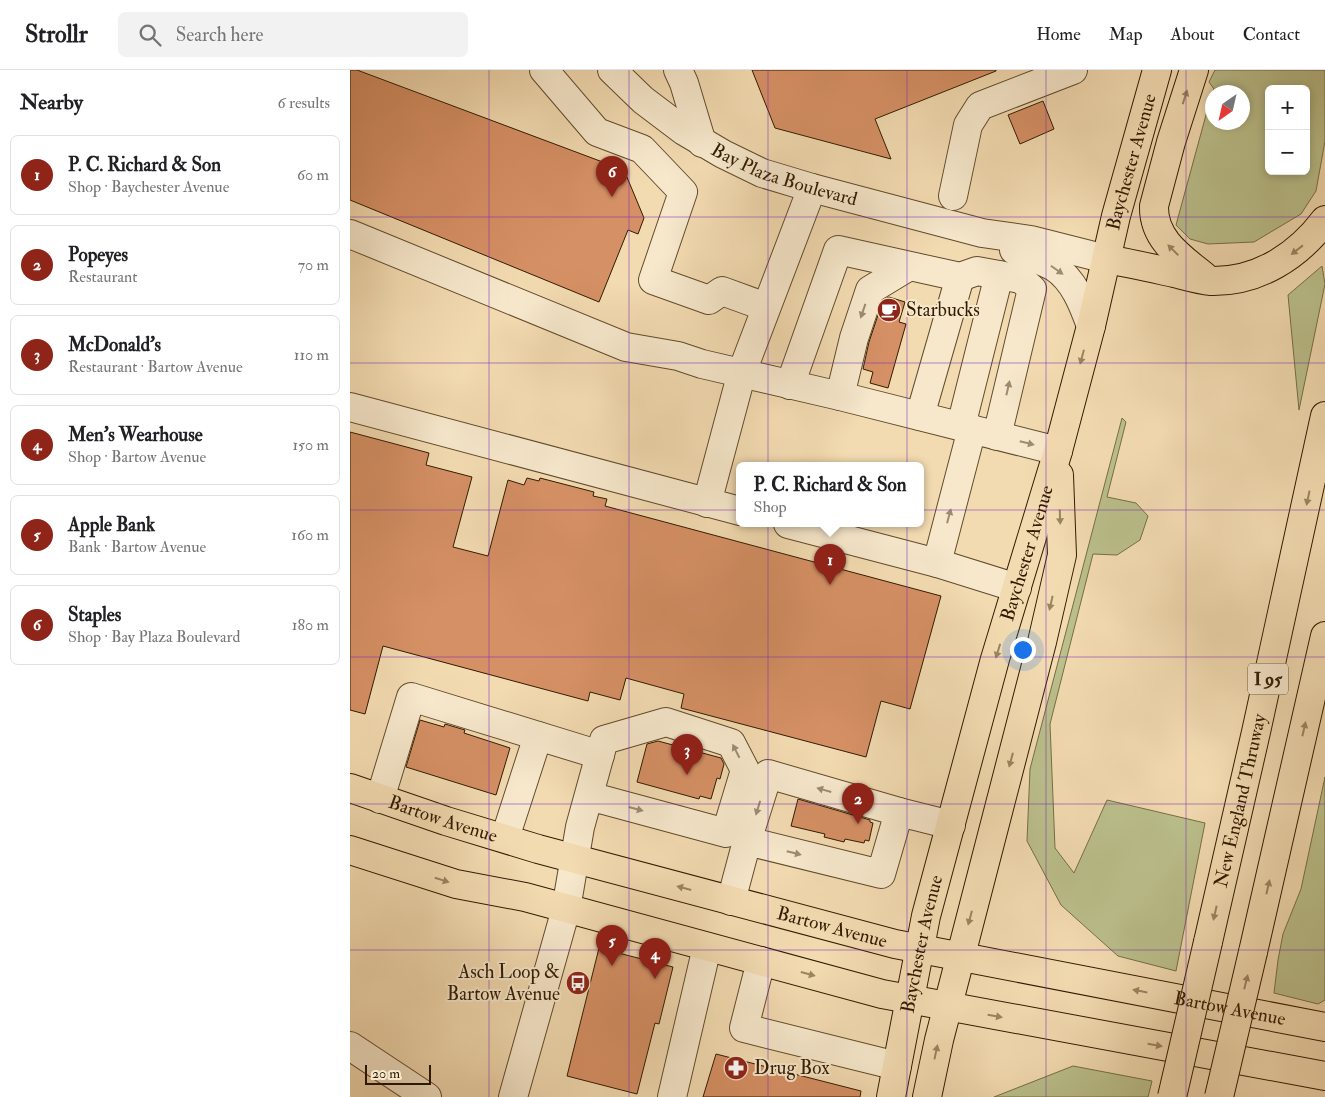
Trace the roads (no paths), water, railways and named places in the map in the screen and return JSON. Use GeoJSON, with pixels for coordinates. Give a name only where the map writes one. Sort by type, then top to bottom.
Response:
{"type":"FeatureCollection","features":[{"type":"Feature","properties":{"kind":"main road","name":"Baychester Avenue"},"geometry":{"type":"LineString","coordinates":[[891,1097],[926,916],[995,659],[1058,451],[1091,326],[1106,259],[1157,70]]}},
{"type":"Feature","properties":{"kind":"main road"},"geometry":{"type":"LineString","coordinates":[[1194,70],[1171,142],[1154,206],[1154,215],[1156,224],[1167,244],[1175,253],[1210,281]]}},
{"type":"Feature","properties":{"kind":"main road"},"geometry":{"type":"LineString","coordinates":[[1106,259],[1210,281],[1239,278],[1262,272],[1292,254],[1307,242],[1325,220]]}},
{"type":"Feature","properties":{"kind":"main road","name":"New England Thruway"},"geometry":{"type":"LineString","coordinates":[[1172,1097],[1256,732],[1325,416]]}},
{"type":"Feature","properties":{"kind":"main road","name":"Baychester Avenue"},"geometry":{"type":"LineString","coordinates":[[927,1097],[947,1007],[1032,680],[1062,555],[1058,451]]}},
{"type":"Feature","properties":{"kind":"main road","name":"I 95"},"geometry":{"type":"LineString","coordinates":[[1219,1097],[1254,952],[1325,636]]}},
{"type":"Feature","properties":{"kind":"main road","name":"Bartow Avenue"},"geometry":{"type":"LineString","coordinates":[[350,788],[574,859],[895,944],[1325,1027]]}},
{"type":"Feature","properties":{"kind":"main road"},"geometry":{"type":"LineString","coordinates":[[350,850],[456,884],[525,897],[707,948],[910,1000],[1325,1076]]}},
{"type":"Feature","properties":{"kind":"street"},"geometry":{"type":"LineString","coordinates":[[544,70],[597,132],[642,149],[683,192],[653,280],[709,300],[722,291],[766,307]]}},
{"type":"Feature","properties":{"kind":"street","name":"Bay Plaza Boulevard"},"geometry":{"type":"LineString","coordinates":[[612,70],[643,100],[702,143],[762,173],[982,233],[1031,240],[1106,259]]}},
{"type":"Feature","properties":{"kind":"street"},"geometry":{"type":"LineString","coordinates":[[678,70],[684,82],[702,143]]}},
{"type":"Feature","properties":{"kind":"street"},"geometry":{"type":"LineString","coordinates":[[953,196],[968,125],[980,106],[1073,70]]}},
{"type":"Feature","properties":{"kind":"street"},"geometry":{"type":"LineString","coordinates":[[707,503],[742,372],[812,188]]}},
{"type":"Feature","properties":{"kind":"street","name":"Bay Plaza Boulevard"},"geometry":{"type":"LineString","coordinates":[[982,233],[1027,256],[1044,262],[1065,276],[1079,296],[1091,326]]}},
{"type":"Feature","properties":{"kind":"street"},"geometry":{"type":"LineString","coordinates":[[350,234],[626,347],[678,356],[702,364],[742,372],[1058,451]]}},
{"type":"Feature","properties":{"kind":"street"},"geometry":{"type":"LineString","coordinates":[[790,384],[838,250],[960,277],[976,271],[1021,279],[1032,289],[977,431],[937,563]]}},
{"type":"Feature","properties":{"kind":"street"},"geometry":{"type":"LineString","coordinates":[[840,396],[854,338],[870,290],[908,267]]}},
{"type":"Feature","properties":{"kind":"street"},"geometry":{"type":"LineString","coordinates":[[977,431],[999,275]]}},
{"type":"Feature","properties":{"kind":"street"},"geometry":{"type":"LineString","coordinates":[[920,416],[960,277]]}},
{"type":"Feature","properties":{"kind":"street"},"geometry":{"type":"LineString","coordinates":[[350,407],[736,510]]}},
{"type":"Feature","properties":{"kind":"street"},"geometry":{"type":"LineString","coordinates":[[799,527],[937,563],[1017,588]]}},
{"type":"Feature","properties":{"kind":"street"},"geometry":{"type":"LineString","coordinates":[[380,799],[411,697],[538,736],[602,748],[666,722],[731,743],[745,770],[726,833],[589,796]]}},
{"type":"Feature","properties":{"kind":"street"},"geometry":{"type":"LineString","coordinates":[[505,838],[538,736]]}},
{"type":"Feature","properties":{"kind":"street"},"geometry":{"type":"LineString","coordinates":[[513,1097],[566,909],[580,827],[602,748]]}},
{"type":"Feature","properties":{"kind":"street"},"geometry":{"type":"LineString","coordinates":[[731,901],[768,774],[951,825]]}},
{"type":"Feature","properties":{"kind":"street"},"geometry":{"type":"LineString","coordinates":[[747,841],[881,874],[900,812]]}},
{"type":"Feature","properties":{"kind":"street"},"geometry":{"type":"LineString","coordinates":[[672,1097],[707,948]]}},
{"type":"Feature","properties":{"kind":"street"},"geometry":{"type":"LineString","coordinates":[[761,962],[744,1028],[897,1066]]}},
{"type":"Feature","properties":{"kind":"street"},"geometry":{"type":"LineString","coordinates":[[350,1046],[427,1097]]}},
{"type":"Feature","properties":{"kind":"place","name":"Staples"},"geometry":{"type":"Point","coordinates":[612,197]}},
{"type":"Feature","properties":{"kind":"place","name":"Starbucks"},"geometry":{"type":"Point","coordinates":[889,310]}},
{"type":"Feature","properties":{"kind":"place","name":"P. C. Richard & Son"},"geometry":{"type":"Point","coordinates":[830,585]}},
{"type":"Feature","properties":{"kind":"place","name":"McDonald's"},"geometry":{"type":"Point","coordinates":[687,775]}},
{"type":"Feature","properties":{"kind":"place","name":"Popeyes"},"geometry":{"type":"Point","coordinates":[858,824]}},
{"type":"Feature","properties":{"kind":"place","name":"Apple Bank"},"geometry":{"type":"Point","coordinates":[612,966]}},
{"type":"Feature","properties":{"kind":"place","name":"Men's Wearhouse"},"geometry":{"type":"Point","coordinates":[655,979]}},
{"type":"Feature","properties":{"kind":"place","name":"Asch Loop & Bartow Avenue"},"geometry":{"type":"Point","coordinates":[578,983]}},
{"type":"Feature","properties":{"kind":"place","name":"Drug Box"},"geometry":{"type":"Point","coordinates":[736,1068]}}]}
